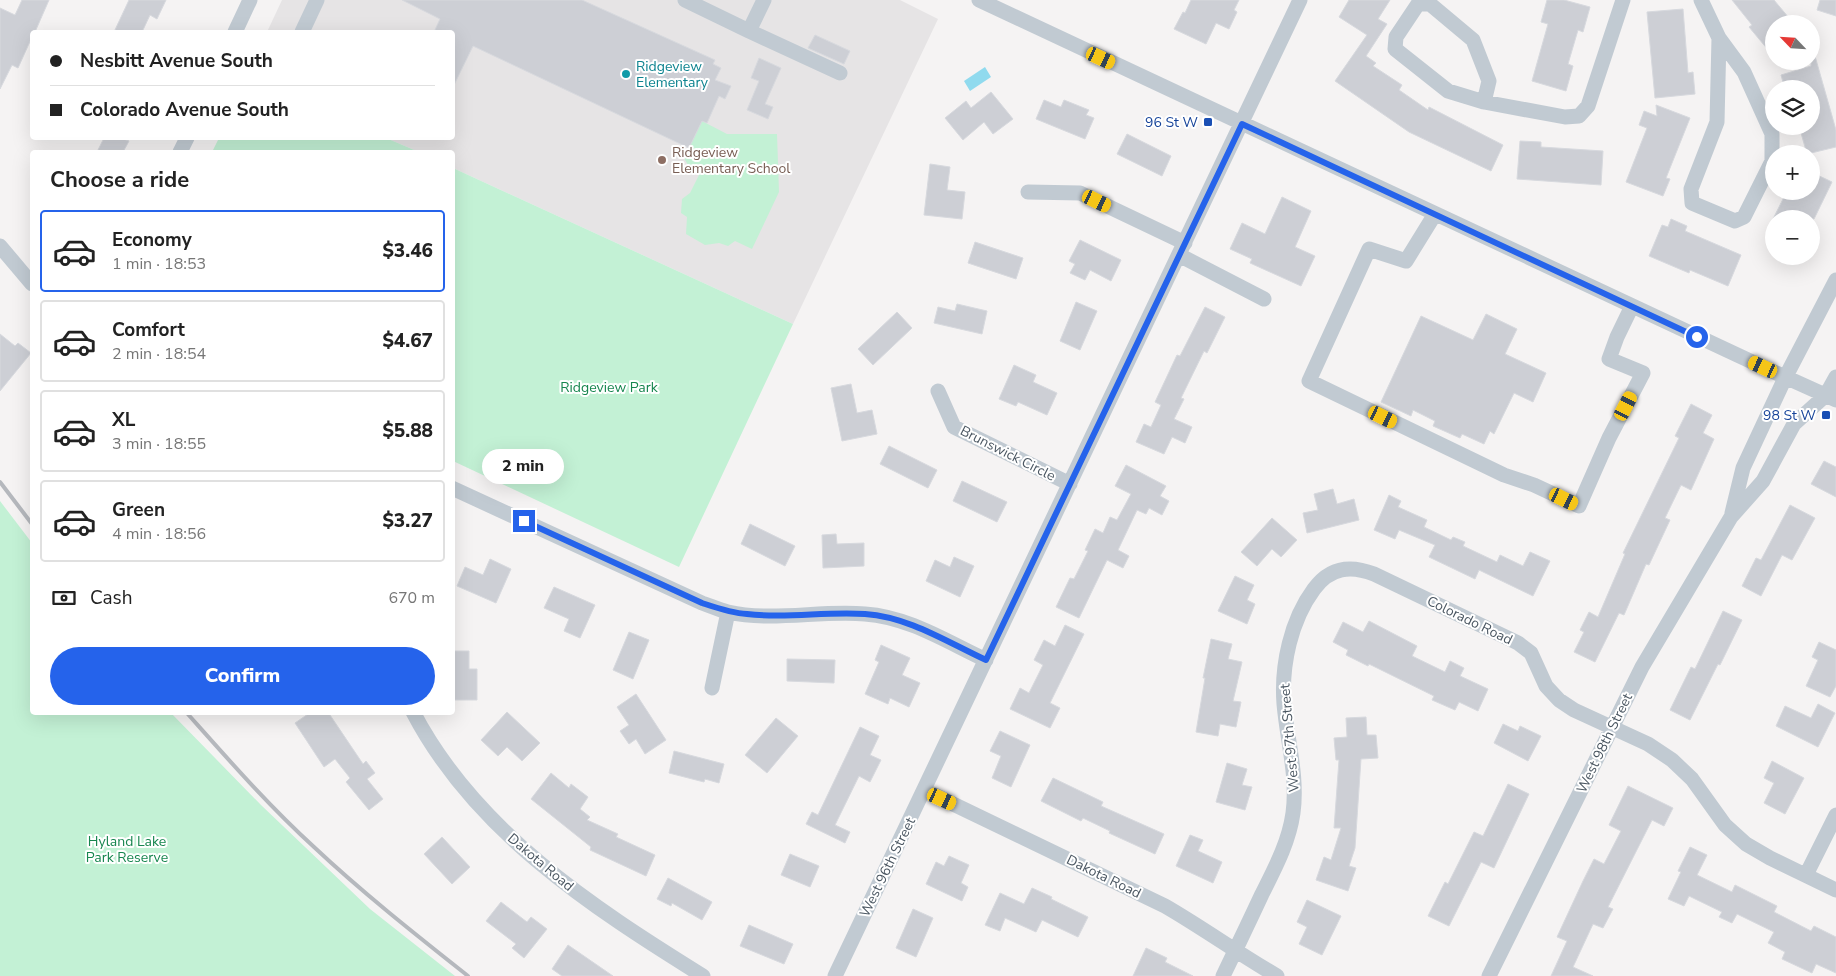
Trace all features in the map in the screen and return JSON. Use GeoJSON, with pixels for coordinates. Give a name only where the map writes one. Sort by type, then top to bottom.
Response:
{"type":"FeatureCollection","features":[{"type":"Feature","properties":{"kind":"street"},"geometry":{"type":"LineString","coordinates":[[236,30],[250,0]]}},
{"type":"Feature","properties":{"kind":"street"},"geometry":{"type":"LineString","coordinates":[[303,30],[317,0]]}},
{"type":"Feature","properties":{"kind":"street"},"geometry":{"type":"LineString","coordinates":[[685,0],[840,72]]}},
{"type":"Feature","properties":{"kind":"street"},"geometry":{"type":"LineString","coordinates":[[749,30],[764,0]]}},
{"type":"Feature","properties":{"kind":"street"},"geometry":{"type":"LineString","coordinates":[[979,0],[1831,398]]}},
{"type":"Feature","properties":{"kind":"street","name":"West 96th Street"},"geometry":{"type":"LineString","coordinates":[[835,976],[1300,0]]}},
{"type":"Feature","properties":{"kind":"street"},"geometry":{"type":"LineString","coordinates":[[1484,102],[1489,81],[1473,40],[1430,4],[1418,4],[1396,37],[1395,49],[1448,91],[1484,102],[1565,117],[1579,116],[1588,106],[1623,0]]}},
{"type":"Feature","properties":{"kind":"street"},"geometry":{"type":"LineString","coordinates":[[1701,0],[1718,38],[1744,72],[1772,134],[1772,161],[1744,217],[1735,221],[1692,202],[1691,189],[1716,122],[1718,38]]}},
{"type":"Feature","properties":{"kind":"street"},"geometry":{"type":"LineString","coordinates":[[1028,192],[1080,193],[1182,249],[1264,299]]}},
{"type":"Feature","properties":{"kind":"street"},"geometry":{"type":"LineString","coordinates":[[1435,214],[1406,261],[1369,250],[1308,381],[1480,464],[1504,475],[1534,485],[1578,506],[1609,438],[1643,373],[1609,359],[1617,336],[1632,306]]}},
{"type":"Feature","properties":{"kind":"street"},"geometry":{"type":"LineString","coordinates":[[0,246],[30,282]]}},
{"type":"Feature","properties":{"kind":"street","name":"West 98th Street"},"geometry":{"type":"LineString","coordinates":[[1731,517],[1743,468],[1785,378],[1836,280]]}},
{"type":"Feature","properties":{"kind":"street","name":"West 98th Street"},"geometry":{"type":"LineString","coordinates":[[1488,976],[1642,667],[1731,517],[1763,481],[1794,424],[1831,398],[1836,377]]}},
{"type":"Feature","properties":{"kind":"street","name":"Brunswick Circle"},"geometry":{"type":"LineString","coordinates":[[938,391],[954,427],[1070,484]]}},
{"type":"Feature","properties":{"kind":"street"},"geometry":{"type":"LineString","coordinates":[[455,489],[702,603],[728,612],[770,616],[865,614],[895,618],[986,660]]}},
{"type":"Feature","properties":{"kind":"street","name":"West 97th Street"},"geometry":{"type":"LineString","coordinates":[[1222,976],[1287,841],[1293,813],[1295,787],[1284,703],[1284,674],[1288,646],[1298,619],[1308,597],[1318,584],[1330,574],[1344,569],[1360,569],[1374,574]]}},
{"type":"Feature","properties":{"kind":"street","name":"Colorado Road"},"geometry":{"type":"LineString","coordinates":[[1374,574],[1518,643],[1531,653],[1546,686],[1559,700],[1574,710],[1648,744],[1672,760],[1692,779],[1725,825],[1746,844],[1770,858],[1836,890]]}},
{"type":"Feature","properties":{"kind":"street"},"geometry":{"type":"LineString","coordinates":[[712,688],[728,612]]}},
{"type":"Feature","properties":{"kind":"street","name":"Dakota Road"},"geometry":{"type":"LineString","coordinates":[[415,715],[425,735],[456,780],[505,833],[570,887],[640,937],[703,976]]}},
{"type":"Feature","properties":{"kind":"street","name":"Dakota Road"},"geometry":{"type":"LineString","coordinates":[[924,790],[1165,906],[1197,924],[1277,976]]}},
{"type":"Feature","properties":{"kind":"street"},"geometry":{"type":"LineString","coordinates":[[1806,875],[1836,816]]}},
{"type":"Feature","properties":{"kind":"shaded area","name":"Ridgeview Elementary School"},"geometry":{"type":"Polygon","coordinates":[[[282,0],[900,0],[938,19],[793,324],[455,169],[455,150],[414,150],[391,140],[455,140],[455,30],[268,30],[282,0]]]}},
{"type":"Feature","properties":{"kind":"green space"},"geometry":{"type":"Polygon","coordinates":[[[702,121],[727,134],[777,134],[779,192],[752,249],[735,241],[728,246],[719,243],[705,245],[686,234],[687,217],[681,213],[682,199],[690,193],[700,173],[689,167],[684,158],[702,121]]]}},
{"type":"Feature","properties":{"kind":"green space"},"geometry":{"type":"Polygon","coordinates":[[[218,140],[391,140],[414,150],[213,150],[218,140]]]}},
{"type":"Feature","properties":{"kind":"green space","name":"Ridgeview Park"},"geometry":{"type":"Polygon","coordinates":[[[455,169],[793,324],[679,567],[455,462],[455,169]]]}},
{"type":"Feature","properties":{"kind":"green space","name":"Hyland Lake Park Reserve"},"geometry":{"type":"Polygon","coordinates":[[[0,501],[30,540],[30,715],[173,715],[261,805],[370,909],[455,976],[0,976],[0,501]]]}},
{"type":"Feature","properties":{"kind":"water"},"geometry":{"type":"Polygon","coordinates":[[[985,67],[991,77],[970,91],[964,81],[985,67]]]}},
{"type":"Feature","properties":{"kind":"building"},"geometry":{"type":"Polygon","coordinates":[[[22,0],[49,0],[36,30],[30,30],[30,41],[18,68],[12,65],[0,89],[0,8],[15,15],[22,0]]]}},
{"type":"Feature","properties":{"kind":"building"},"geometry":{"type":"Polygon","coordinates":[[[129,0],[166,0],[157,19],[150,15],[143,30],[115,30],[129,0]]]}},
{"type":"Feature","properties":{"kind":"building","name":"Ridgeview Elementary"},"geometry":{"type":"Polygon","coordinates":[[[402,0],[582,0],[715,60],[713,64],[721,68],[715,80],[731,86],[725,99],[719,96],[707,123],[702,121],[689,148],[473,46],[455,83],[455,30],[435,30],[440,19],[402,0]]]}},
{"type":"Feature","properties":{"kind":"building"},"geometry":{"type":"Polygon","coordinates":[[[1191,0],[1239,0],[1234,10],[1237,12],[1229,29],[1216,23],[1206,44],[1174,29],[1191,0]]]}},
{"type":"Feature","properties":{"kind":"building"},"geometry":{"type":"Polygon","coordinates":[[[1349,0],[1390,0],[1378,19],[1387,24],[1366,56],[1376,63],[1373,66],[1402,85],[1399,90],[1428,110],[1429,107],[1503,145],[1491,171],[1409,132],[1335,81],[1367,35],[1339,17],[1349,0]]]}},
{"type":"Feature","properties":{"kind":"building"},"geometry":{"type":"Polygon","coordinates":[[[1547,0],[1564,0],[1590,7],[1583,32],[1578,30],[1568,64],[1573,66],[1566,91],[1532,81],[1548,24],[1541,22],[1547,0]]]}},
{"type":"Feature","properties":{"kind":"building"},"geometry":{"type":"Polygon","coordinates":[[[1732,0],[1774,0],[1786,15],[1765,15],[1765,46],[1749,27],[1752,25],[1732,0]]]}},
{"type":"Feature","properties":{"kind":"building"},"geometry":{"type":"Polygon","coordinates":[[[1820,0],[1836,0],[1836,16],[1817,10],[1820,0]]]}},
{"type":"Feature","properties":{"kind":"building"},"geometry":{"type":"Polygon","coordinates":[[[1683,9],[1688,73],[1693,72],[1695,94],[1655,98],[1647,12],[1683,9]]]}},
{"type":"Feature","properties":{"kind":"building"},"geometry":{"type":"Polygon","coordinates":[[[815,35],[850,51],[844,64],[808,48],[815,35]]]}},
{"type":"Feature","properties":{"kind":"building"},"geometry":{"type":"Polygon","coordinates":[[[759,58],[781,68],[765,104],[773,107],[768,119],[747,110],[759,81],[751,78],[759,58]]]}},
{"type":"Feature","properties":{"kind":"building"},"geometry":{"type":"Polygon","coordinates":[[[1798,70],[1819,70],[1836,130],[1836,147],[1820,151],[1820,145],[1804,145],[1802,135],[1820,135],[1820,80],[1782,80],[1781,75],[1798,70]]]}},
{"type":"Feature","properties":{"kind":"building"},"geometry":{"type":"Polygon","coordinates":[[[991,92],[1013,119],[993,134],[984,122],[963,140],[945,118],[966,101],[971,108],[991,92]]]}},
{"type":"Feature","properties":{"kind":"building"},"geometry":{"type":"Polygon","coordinates":[[[1044,100],[1061,107],[1064,100],[1089,110],[1086,115],[1094,118],[1085,139],[1036,119],[1044,100]]]}},
{"type":"Feature","properties":{"kind":"building"},"geometry":{"type":"Polygon","coordinates":[[[1656,105],[1690,118],[1666,178],[1670,179],[1663,196],[1626,182],[1647,128],[1639,125],[1644,111],[1657,116],[1656,105]]]}},
{"type":"Feature","properties":{"kind":"building"},"geometry":{"type":"Polygon","coordinates":[[[1127,134],[1171,156],[1162,176],[1117,154],[1127,134]]]}},
{"type":"Feature","properties":{"kind":"building"},"geometry":{"type":"Polygon","coordinates":[[[103,140],[129,141],[124,150],[98,150],[103,140]]]}},
{"type":"Feature","properties":{"kind":"building"},"geometry":{"type":"Polygon","coordinates":[[[1520,141],[1541,142],[1541,147],[1603,151],[1601,185],[1517,179],[1520,141]]]}},
{"type":"Feature","properties":{"kind":"building"},"geometry":{"type":"Polygon","coordinates":[[[930,164],[950,167],[947,190],[965,192],[962,219],[924,215],[930,164]]]}},
{"type":"Feature","properties":{"kind":"building"},"geometry":{"type":"Polygon","coordinates":[[[1820,176],[1832,182],[1818,210],[1778,210],[1782,200],[1820,200],[1820,176]]]}},
{"type":"Feature","properties":{"kind":"building"},"geometry":{"type":"Polygon","coordinates":[[[1282,197],[1311,211],[1295,247],[1315,256],[1301,286],[1250,263],[1252,259],[1230,249],[1242,223],[1265,234],[1282,197]]]}},
{"type":"Feature","properties":{"kind":"building"},"geometry":{"type":"Polygon","coordinates":[[[1671,219],[1687,226],[1685,231],[1741,255],[1728,286],[1690,270],[1689,273],[1649,256],[1662,225],[1668,227],[1671,219]]]}},
{"type":"Feature","properties":{"kind":"building"},"geometry":{"type":"Polygon","coordinates":[[[1080,240],[1121,260],[1111,281],[1090,270],[1085,280],[1070,273],[1075,264],[1069,261],[1080,240]]]}},
{"type":"Feature","properties":{"kind":"building"},"geometry":{"type":"Polygon","coordinates":[[[975,242],[1023,258],[1016,279],[968,263],[975,242]]]}},
{"type":"Feature","properties":{"kind":"building"},"geometry":{"type":"Polygon","coordinates":[[[1076,302],[1097,311],[1080,350],[1060,341],[1076,302]]]}},
{"type":"Feature","properties":{"kind":"building"},"geometry":{"type":"Polygon","coordinates":[[[957,304],[987,311],[982,334],[934,323],[938,307],[955,311],[957,304]]]}},
{"type":"Feature","properties":{"kind":"building"},"geometry":{"type":"Polygon","coordinates":[[[1205,307],[1225,317],[1207,353],[1204,351],[1181,398],[1184,399],[1174,419],[1192,427],[1185,443],[1172,437],[1164,454],[1136,442],[1144,424],[1151,427],[1161,405],[1155,402],[1177,355],[1180,356],[1205,307]]]}},
{"type":"Feature","properties":{"kind":"building"},"geometry":{"type":"Polygon","coordinates":[[[897,312],[912,328],[873,365],[858,349],[897,312]]]}},
{"type":"Feature","properties":{"kind":"building"},"geometry":{"type":"Polygon","coordinates":[[[1486,314],[1517,329],[1505,354],[1546,373],[1533,402],[1514,393],[1494,434],[1490,431],[1484,444],[1462,434],[1460,438],[1433,426],[1435,421],[1413,410],[1411,416],[1381,402],[1421,316],[1473,340],[1486,314]]]}},
{"type":"Feature","properties":{"kind":"building"},"geometry":{"type":"Polygon","coordinates":[[[0,334],[15,346],[18,343],[30,354],[0,391],[0,334]]]}},
{"type":"Feature","properties":{"kind":"building"},"geometry":{"type":"Polygon","coordinates":[[[1014,365],[1036,375],[1033,382],[1057,393],[1047,415],[1018,402],[1016,406],[999,399],[1014,365]]]}},
{"type":"Feature","properties":{"kind":"building"},"geometry":{"type":"Polygon","coordinates":[[[851,384],[857,413],[872,410],[877,434],[842,441],[831,388],[851,384]]]}},
{"type":"Feature","properties":{"kind":"building"},"geometry":{"type":"Polygon","coordinates":[[[1691,404],[1712,415],[1703,433],[1714,439],[1691,490],[1681,485],[1665,518],[1670,520],[1649,565],[1646,564],[1624,615],[1619,613],[1595,662],[1574,652],[1584,632],[1580,630],[1589,612],[1598,617],[1625,554],[1623,553],[1679,438],[1675,436],[1691,404]]]}},
{"type":"Feature","properties":{"kind":"building"},"geometry":{"type":"Polygon","coordinates":[[[889,446],[937,470],[928,488],[880,464],[889,446]]]}},
{"type":"Feature","properties":{"kind":"building"},"geometry":{"type":"Polygon","coordinates":[[[1824,461],[1836,467],[1836,497],[1811,484],[1824,461]]]}},
{"type":"Feature","properties":{"kind":"building"},"geometry":{"type":"Polygon","coordinates":[[[1126,465],[1166,486],[1160,496],[1169,501],[1162,515],[1149,508],[1146,514],[1137,510],[1118,550],[1129,556],[1123,568],[1107,560],[1079,618],[1056,607],[1070,578],[1074,579],[1088,551],[1085,550],[1095,529],[1103,533],[1110,517],[1117,520],[1131,494],[1115,486],[1126,465]]]}},
{"type":"Feature","properties":{"kind":"building"},"geometry":{"type":"Polygon","coordinates":[[[962,481],[1007,502],[997,522],[953,501],[962,481]]]}},
{"type":"Feature","properties":{"kind":"building"},"geometry":{"type":"Polygon","coordinates":[[[1333,489],[1337,504],[1354,499],[1359,520],[1307,533],[1303,513],[1318,510],[1314,494],[1333,489]]]}},
{"type":"Feature","properties":{"kind":"building"},"geometry":{"type":"Polygon","coordinates":[[[1389,495],[1401,501],[1398,507],[1427,520],[1424,527],[1451,540],[1453,537],[1465,542],[1463,546],[1497,562],[1500,555],[1523,566],[1530,552],[1550,561],[1533,596],[1479,570],[1475,579],[1429,557],[1435,545],[1399,530],[1395,539],[1374,530],[1389,495]]]}},
{"type":"Feature","properties":{"kind":"building"},"geometry":{"type":"Polygon","coordinates":[[[1790,505],[1815,518],[1792,560],[1782,555],[1761,596],[1742,586],[1756,558],[1761,560],[1790,505]]]}},
{"type":"Feature","properties":{"kind":"building"},"geometry":{"type":"Polygon","coordinates":[[[1272,518],[1297,540],[1281,557],[1272,549],[1257,566],[1241,552],[1272,518]]]}},
{"type":"Feature","properties":{"kind":"building"},"geometry":{"type":"Polygon","coordinates":[[[750,524],[795,546],[785,566],[741,544],[750,524]]]}},
{"type":"Feature","properties":{"kind":"building"},"geometry":{"type":"Polygon","coordinates":[[[836,534],[837,544],[864,543],[864,566],[823,568],[822,535],[836,534]]]}},
{"type":"Feature","properties":{"kind":"building"},"geometry":{"type":"Polygon","coordinates":[[[954,557],[974,566],[960,597],[926,581],[935,560],[950,567],[954,557]]]}},
{"type":"Feature","properties":{"kind":"building"},"geometry":{"type":"Polygon","coordinates":[[[490,559],[511,569],[496,603],[457,586],[465,567],[483,575],[490,559]]]}},
{"type":"Feature","properties":{"kind":"building"},"geometry":{"type":"Polygon","coordinates":[[[1235,576],[1254,585],[1247,600],[1255,604],[1247,624],[1218,611],[1235,576]]]}},
{"type":"Feature","properties":{"kind":"building"},"geometry":{"type":"Polygon","coordinates":[[[554,587],[595,605],[580,638],[564,631],[569,619],[544,608],[554,587]]]}},
{"type":"Feature","properties":{"kind":"building"},"geometry":{"type":"Polygon","coordinates":[[[1723,611],[1742,620],[1690,720],[1670,710],[1691,667],[1695,669],[1723,611]]]}},
{"type":"Feature","properties":{"kind":"building"},"geometry":{"type":"Polygon","coordinates":[[[1369,621],[1417,646],[1412,656],[1445,672],[1450,661],[1464,668],[1460,676],[1488,689],[1478,711],[1459,702],[1455,710],[1432,700],[1434,696],[1369,664],[1368,666],[1346,655],[1348,650],[1333,642],[1343,622],[1363,632],[1369,621]]]}},
{"type":"Feature","properties":{"kind":"building"},"geometry":{"type":"Polygon","coordinates":[[[1065,625],[1084,634],[1050,703],[1060,708],[1050,728],[1010,709],[1020,688],[1029,693],[1043,665],[1034,660],[1044,640],[1055,646],[1065,625]]]}},
{"type":"Feature","properties":{"kind":"building"},"geometry":{"type":"Polygon","coordinates":[[[629,632],[649,640],[633,679],[613,670],[629,632]]]}},
{"type":"Feature","properties":{"kind":"building"},"geometry":{"type":"Polygon","coordinates":[[[1211,639],[1232,644],[1228,659],[1242,662],[1233,701],[1241,702],[1236,727],[1220,724],[1218,736],[1196,732],[1205,678],[1203,678],[1211,639]]]}},
{"type":"Feature","properties":{"kind":"building"},"geometry":{"type":"Polygon","coordinates":[[[1819,642],[1836,650],[1836,686],[1830,697],[1806,686],[1818,660],[1812,657],[1819,642]]]}},
{"type":"Feature","properties":{"kind":"building"},"geometry":{"type":"Polygon","coordinates":[[[881,645],[910,658],[902,675],[920,683],[909,707],[890,698],[888,704],[865,694],[879,662],[875,660],[881,645]]]}},
{"type":"Feature","properties":{"kind":"building"},"geometry":{"type":"Polygon","coordinates":[[[455,651],[469,651],[469,669],[477,669],[477,700],[455,700],[455,651]]]}},
{"type":"Feature","properties":{"kind":"building"},"geometry":{"type":"Polygon","coordinates":[[[787,659],[835,660],[834,683],[787,681],[787,659]]]}},
{"type":"Feature","properties":{"kind":"building"},"geometry":{"type":"Polygon","coordinates":[[[636,694],[666,740],[645,754],[636,739],[629,744],[620,731],[629,725],[617,707],[636,694]]]}},
{"type":"Feature","properties":{"kind":"building"},"geometry":{"type":"Polygon","coordinates":[[[1818,704],[1835,713],[1818,747],[1776,726],[1785,706],[1811,718],[1818,704]]]}},
{"type":"Feature","properties":{"kind":"building"},"geometry":{"type":"Polygon","coordinates":[[[507,712],[540,743],[522,761],[507,747],[498,756],[481,740],[507,712]]]}},
{"type":"Feature","properties":{"kind":"building"},"geometry":{"type":"Polygon","coordinates":[[[307,715],[330,715],[363,764],[366,761],[375,773],[367,779],[383,799],[369,810],[346,782],[350,778],[335,759],[324,767],[295,723],[307,715]]]}},
{"type":"Feature","properties":{"kind":"building"},"geometry":{"type":"Polygon","coordinates":[[[1366,717],[1367,735],[1376,735],[1378,758],[1361,759],[1355,848],[1349,866],[1356,868],[1348,891],[1316,880],[1324,857],[1331,860],[1341,828],[1334,828],[1339,760],[1336,760],[1334,738],[1347,737],[1346,718],[1366,717]]]}},
{"type":"Feature","properties":{"kind":"building"},"geometry":{"type":"Polygon","coordinates":[[[776,718],[798,736],[767,773],[745,755],[776,718]]]}},
{"type":"Feature","properties":{"kind":"building"},"geometry":{"type":"Polygon","coordinates":[[[1503,724],[1518,731],[1520,726],[1541,736],[1528,761],[1494,743],[1503,724]]]}},
{"type":"Feature","properties":{"kind":"building"},"geometry":{"type":"Polygon","coordinates":[[[860,727],[879,736],[870,755],[881,760],[870,782],[859,776],[835,825],[850,832],[845,843],[806,824],[812,812],[818,815],[860,727]]]}},
{"type":"Feature","properties":{"kind":"building"},"geometry":{"type":"Polygon","coordinates":[[[1000,731],[1030,745],[1011,787],[992,778],[1001,756],[990,751],[1000,731]]]}},
{"type":"Feature","properties":{"kind":"building"},"geometry":{"type":"Polygon","coordinates":[[[674,751],[724,764],[719,783],[705,779],[704,782],[669,773],[674,751]]]}},
{"type":"Feature","properties":{"kind":"building"},"geometry":{"type":"Polygon","coordinates":[[[1772,761],[1804,778],[1785,814],[1764,803],[1774,783],[1764,778],[1772,761]]]}},
{"type":"Feature","properties":{"kind":"building"},"geometry":{"type":"Polygon","coordinates":[[[1227,763],[1247,769],[1242,785],[1252,787],[1245,810],[1216,802],[1227,763]]]}},
{"type":"Feature","properties":{"kind":"building"},"geometry":{"type":"Polygon","coordinates":[[[551,773],[569,788],[571,784],[588,797],[580,809],[590,817],[587,820],[618,834],[616,837],[655,855],[646,876],[590,850],[591,847],[531,799],[551,773]]]}},
{"type":"Feature","properties":{"kind":"building"},"geometry":{"type":"Polygon","coordinates":[[[1053,778],[1103,802],[1101,806],[1164,834],[1155,854],[1109,833],[1110,831],[1083,818],[1081,821],[1041,801],[1053,778]]]}},
{"type":"Feature","properties":{"kind":"building"},"geometry":{"type":"Polygon","coordinates":[[[1508,784],[1529,794],[1494,868],[1481,862],[1449,926],[1428,916],[1445,882],[1448,884],[1474,832],[1483,836],[1508,784]]]}},
{"type":"Feature","properties":{"kind":"building"},"geometry":{"type":"Polygon","coordinates":[[[1628,786],[1673,808],[1664,826],[1652,820],[1608,907],[1613,909],[1603,928],[1593,924],[1573,967],[1593,976],[1551,976],[1567,941],[1557,937],[1583,881],[1594,859],[1604,864],[1621,831],[1609,825],[1628,786]]]}},
{"type":"Feature","properties":{"kind":"building"},"geometry":{"type":"Polygon","coordinates":[[[1190,835],[1203,840],[1198,851],[1222,862],[1213,883],[1176,866],[1190,835]]]}},
{"type":"Feature","properties":{"kind":"building"},"geometry":{"type":"Polygon","coordinates":[[[442,837],[470,867],[452,884],[424,854],[442,837]]]}},
{"type":"Feature","properties":{"kind":"building"},"geometry":{"type":"Polygon","coordinates":[[[1690,847],[1707,855],[1697,875],[1732,892],[1735,885],[1777,906],[1774,912],[1811,931],[1814,926],[1836,937],[1836,973],[1816,964],[1812,973],[1782,959],[1785,952],[1768,943],[1774,932],[1737,914],[1732,923],[1719,917],[1722,912],[1689,896],[1684,906],[1668,899],[1681,872],[1678,871],[1690,847]]]}},
{"type":"Feature","properties":{"kind":"building"},"geometry":{"type":"Polygon","coordinates":[[[790,854],[819,866],[810,887],[781,875],[790,854]]]}},
{"type":"Feature","properties":{"kind":"building"},"geometry":{"type":"Polygon","coordinates":[[[949,856],[969,865],[961,883],[968,887],[962,901],[926,884],[936,862],[944,866],[949,856]]]}},
{"type":"Feature","properties":{"kind":"building"},"geometry":{"type":"Polygon","coordinates":[[[668,878],[712,902],[702,920],[672,903],[671,906],[657,899],[668,878]]]}},
{"type":"Feature","properties":{"kind":"building"},"geometry":{"type":"Polygon","coordinates":[[[1032,888],[1088,917],[1078,937],[1042,920],[1036,932],[1005,918],[1000,931],[985,925],[1000,893],[1024,904],[1032,888]]]}},
{"type":"Feature","properties":{"kind":"building"},"geometry":{"type":"Polygon","coordinates":[[[1307,900],[1341,916],[1322,955],[1299,944],[1307,927],[1297,922],[1307,900]]]}},
{"type":"Feature","properties":{"kind":"building"},"geometry":{"type":"Polygon","coordinates":[[[501,902],[527,922],[531,917],[547,929],[524,958],[512,948],[516,944],[486,921],[501,902]]]}},
{"type":"Feature","properties":{"kind":"building"},"geometry":{"type":"Polygon","coordinates":[[[913,909],[933,918],[916,957],[896,948],[913,909]]]}},
{"type":"Feature","properties":{"kind":"building"},"geometry":{"type":"Polygon","coordinates":[[[749,925],[793,944],[784,964],[740,946],[749,925]]]}},
{"type":"Feature","properties":{"kind":"building"},"geometry":{"type":"Polygon","coordinates":[[[568,945],[613,976],[562,976],[552,969],[568,945]]]}},
{"type":"Feature","properties":{"kind":"building"},"geometry":{"type":"Polygon","coordinates":[[[1146,948],[1167,958],[1165,962],[1193,976],[1133,976],[1146,948]]]}},
{"type":"Feature","properties":{"kind":"railway"},"geometry":{"type":"LineString","coordinates":[[0,482],[30,521]]}},
{"type":"Feature","properties":{"kind":"railway"},"geometry":{"type":"LineString","coordinates":[[189,715],[264,798],[314,847],[370,897],[468,976]]}},
{"type":"Feature","properties":{"kind":"place","name":"Ridgeview Elementary"},"geometry":{"type":"Point","coordinates":[626,74]}},
{"type":"Feature","properties":{"kind":"place","name":"96 St W"},"geometry":{"type":"Point","coordinates":[1208,122]}},
{"type":"Feature","properties":{"kind":"place","name":"Ridgeview Elementary School"},"geometry":{"type":"Point","coordinates":[662,160]}},
{"type":"Feature","properties":{"kind":"place","name":"98 St W"},"geometry":{"type":"Point","coordinates":[1826,415]}},
{"type":"Feature","properties":{"kind":"route"},"geometry":{"type":"LineString","coordinates":[[524,521],[702,603],[728,612],[770,616],[865,614],[895,618],[986,660],[1242,124],[1697,337]]}}]}
